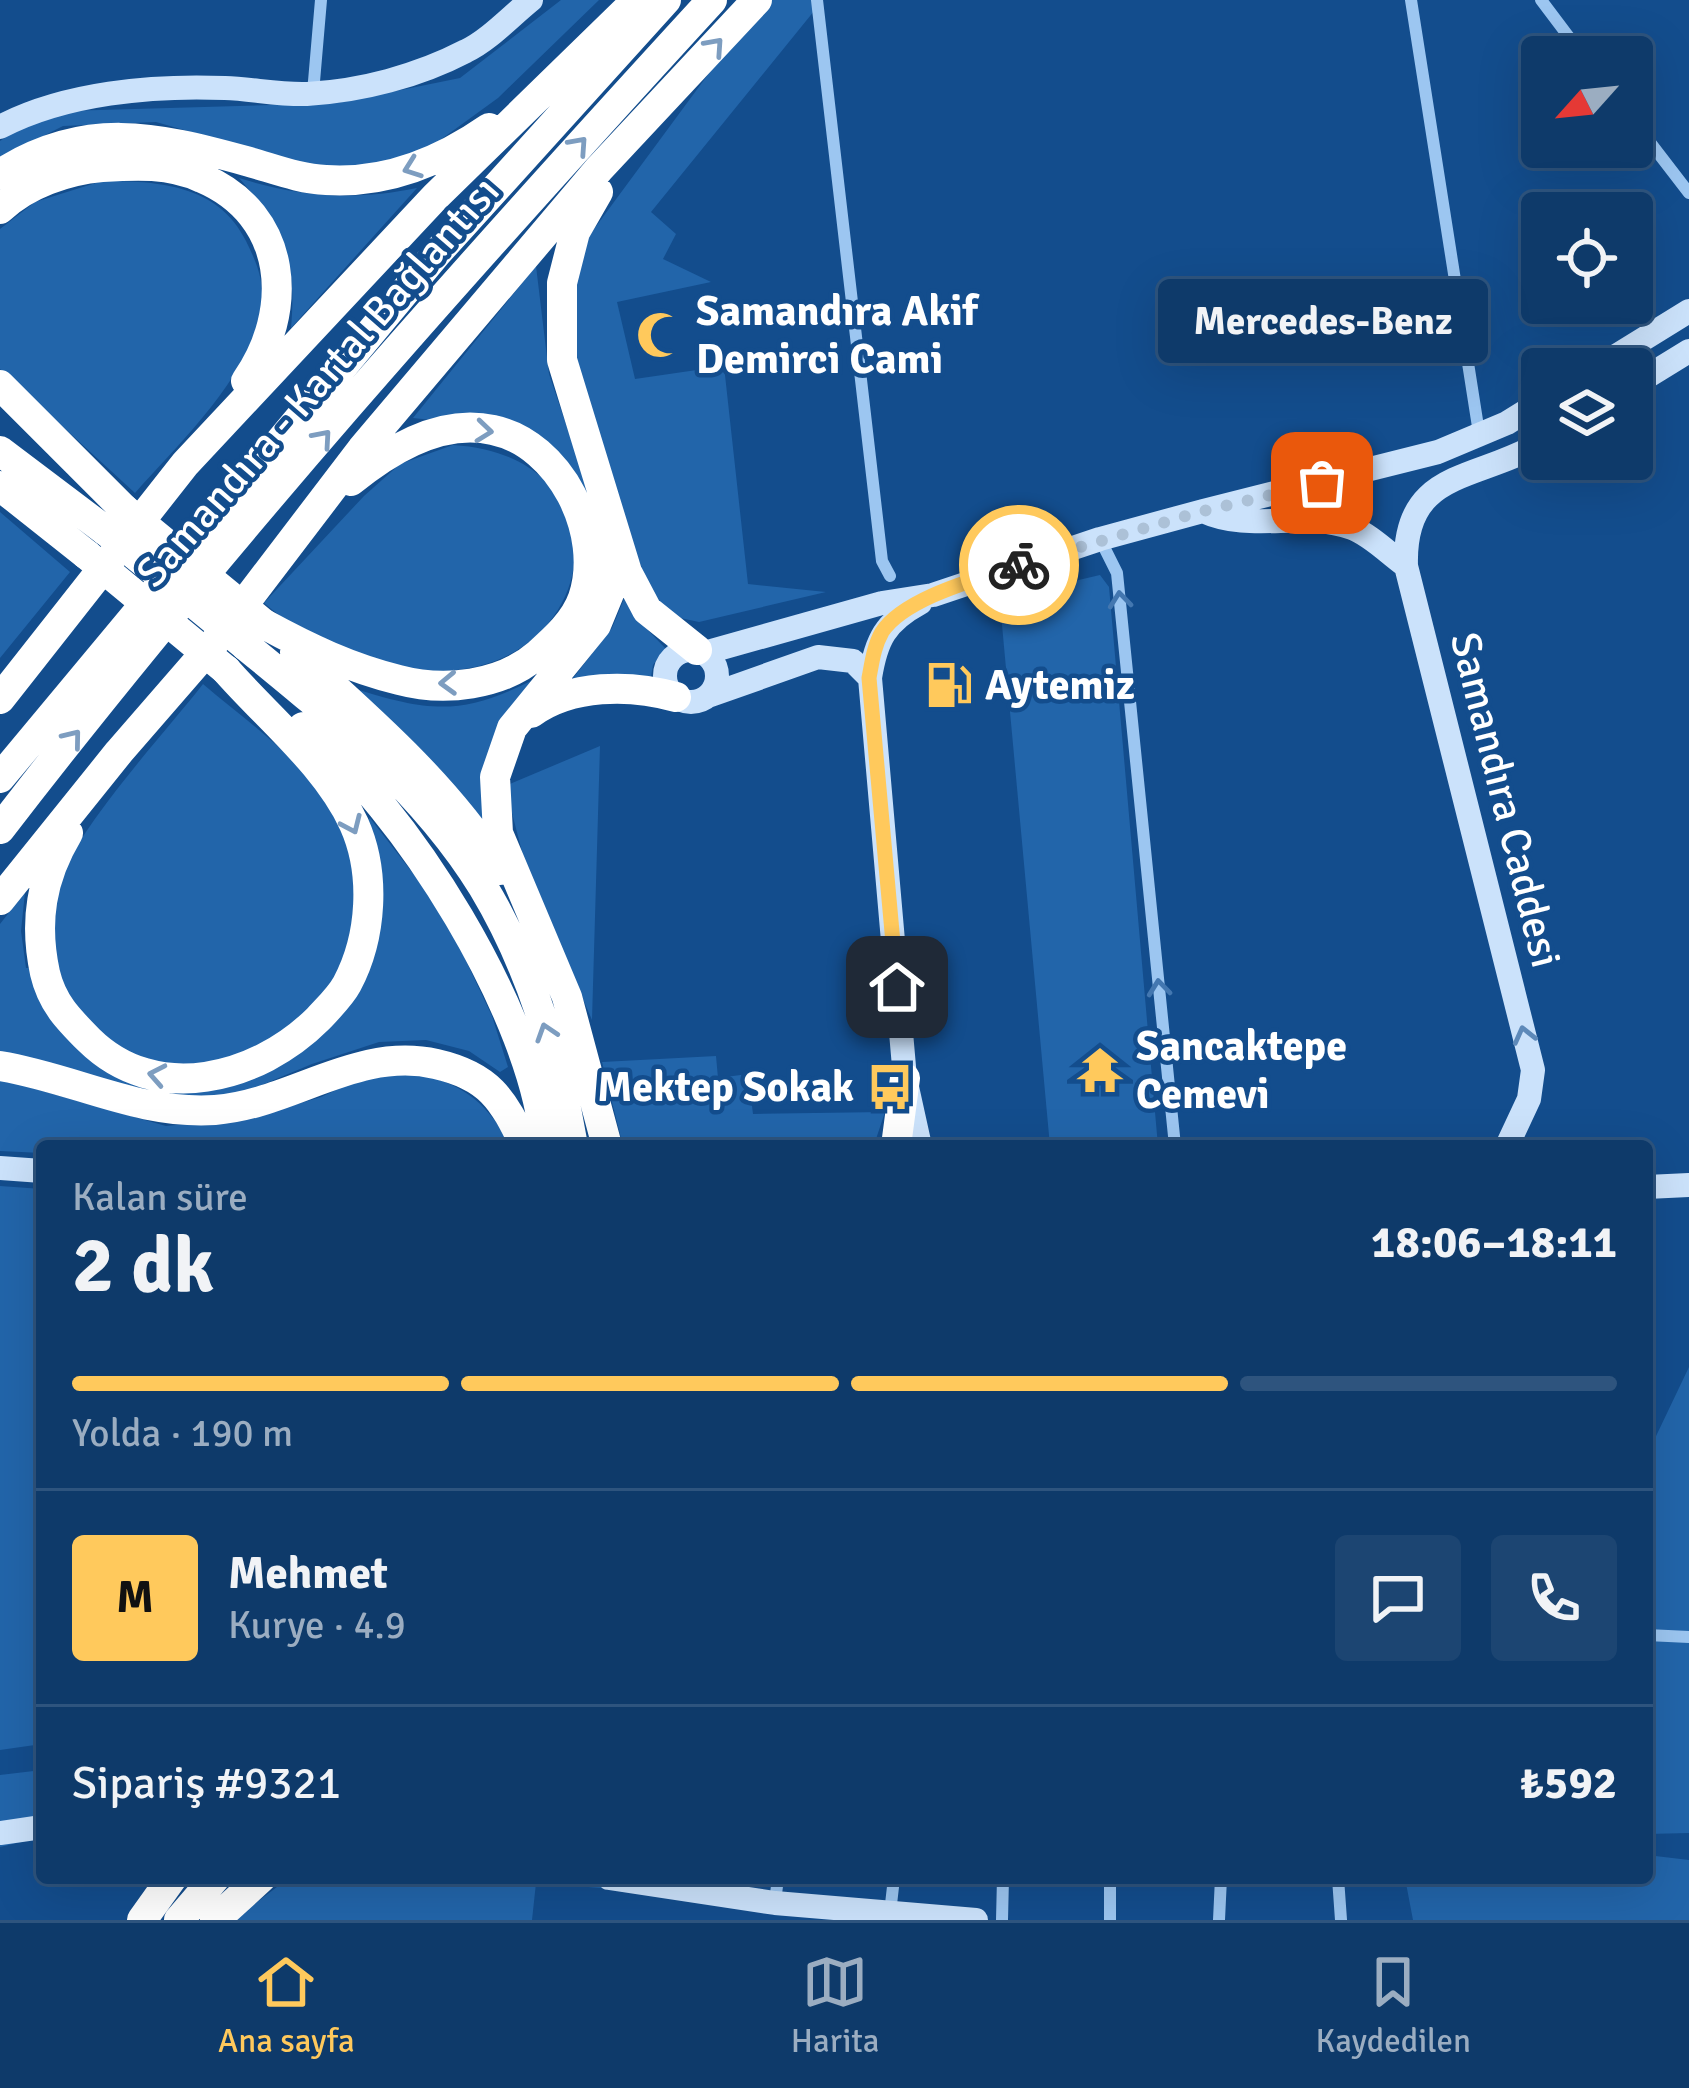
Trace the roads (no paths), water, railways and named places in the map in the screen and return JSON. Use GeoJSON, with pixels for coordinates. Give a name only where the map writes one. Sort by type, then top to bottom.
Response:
{"type":"FeatureCollection","features":[{"type":"Feature","properties":{"kind":"highway"},"geometry":{"type":"LineString","coordinates":[[185,464],[435,197],[638,0]]}},
{"type":"Feature","properties":{"kind":"highway","name":"Samandıra - Kartal Bağlantısı"},"geometry":{"type":"LineString","coordinates":[[0,778],[437,253],[666,0]]}},
{"type":"Feature","properties":{"kind":"highway","name":"Samandıra - Kartal Bağlantısı"},"geometry":{"type":"LineString","coordinates":[[0,829],[245,529],[514,216],[712,0]]}},
{"type":"Feature","properties":{"kind":"highway"},"geometry":{"type":"LineString","coordinates":[[0,900],[218,638],[362,448],[599,169],[757,0]]}},
{"type":"Feature","properties":{"kind":"highway"},"geometry":{"type":"LineString","coordinates":[[0,174],[63,144],[131,136],[193,145],[323,181],[382,178],[407,171],[478,136],[609,29]]}},
{"type":"Feature","properties":{"kind":"highway"},"geometry":{"type":"LineString","coordinates":[[658,110],[605,179],[575,232],[562,284],[562,360],[614,535],[647,610],[700,652]]}},
{"type":"Feature","properties":{"kind":"highway"},"geometry":{"type":"LineString","coordinates":[[0,208],[35,185],[64,174],[143,164],[200,176],[244,206],[265,236],[279,277],[275,321],[260,360],[185,464],[0,699]]}},
{"type":"Feature","properties":{"kind":"highway"},"geometry":{"type":"LineString","coordinates":[[0,385],[106,532]]}},
{"type":"Feature","properties":{"kind":"highway"},"geometry":{"type":"LineString","coordinates":[[0,408],[106,532],[245,647],[412,759],[499,866],[567,997]]}},
{"type":"Feature","properties":{"kind":"highway"},"geometry":{"type":"LineString","coordinates":[[245,647],[331,660],[403,682],[452,686],[507,674],[561,634],[583,598],[587,566],[584,529],[560,474],[521,440],[491,429],[454,429],[396,447],[342,488],[286,551]]}},
{"type":"Feature","properties":{"kind":"highway"},"geometry":{"type":"LineString","coordinates":[[0,452],[328,713],[396,778],[483,887],[542,1020],[563,1088],[572,1140]]}},
{"type":"Feature","properties":{"kind":"highway"},"geometry":{"type":"LineString","coordinates":[[2,488],[106,532]]}},
{"type":"Feature","properties":{"kind":"highway"},"geometry":{"type":"LineString","coordinates":[[605,1140],[567,997],[498,833],[495,777],[512,728],[596,626],[610,591],[614,535]]}},
{"type":"Feature","properties":{"kind":"highway"},"geometry":{"type":"LineString","coordinates":[[119,752],[58,850],[40,897],[40,950],[49,991],[62,1014],[118,1065],[180,1079],[214,1076],[256,1064],[283,1050],[310,1027],[346,987],[363,945],[367,867],[355,825],[245,647]]}},
{"type":"Feature","properties":{"kind":"highway"},"geometry":{"type":"LineString","coordinates":[[245,647],[310,733],[374,798],[433,874],[460,918],[527,1067],[544,1140]]}},
{"type":"Feature","properties":{"kind":"highway"},"geometry":{"type":"LineString","coordinates":[[0,686],[40,649]]}},
{"type":"Feature","properties":{"kind":"highway"},"geometry":{"type":"LineString","coordinates":[[512,728],[565,694],[599,689],[676,698]]}},
{"type":"Feature","properties":{"kind":"highway"},"geometry":{"type":"LineString","coordinates":[[0,1066],[39,1072],[94,1094],[157,1109],[218,1109],[282,1094],[350,1067],[406,1057],[464,1070],[503,1099],[522,1140]]}},
{"type":"Feature","properties":{"kind":"highway"},"geometry":{"type":"LineString","coordinates":[[901,1140],[905,1078]]}},
{"type":"Feature","properties":{"kind":"highway"},"geometry":{"type":"LineString","coordinates":[[142,1920],[168,1884]]}},
{"type":"Feature","properties":{"kind":"highway"},"geometry":{"type":"LineString","coordinates":[[179,1920],[210,1884]]}},
{"type":"Feature","properties":{"kind":"highway"},"geometry":{"type":"LineString","coordinates":[[214,1920],[254,1884]]}},
{"type":"Feature","properties":{"kind":"main road"},"geometry":{"type":"LineString","coordinates":[[0,127],[29,113],[77,100],[222,88],[313,94],[406,76],[470,50],[531,0]]}},
{"type":"Feature","properties":{"kind":"main road"},"geometry":{"type":"LineString","coordinates":[[1628,348],[1689,311]]}},
{"type":"Feature","properties":{"kind":"main road"},"geometry":{"type":"LineString","coordinates":[[1653,373],[1689,351]]}},
{"type":"Feature","properties":{"kind":"main road"},"geometry":{"type":"LineString","coordinates":[[905,1078],[869,678],[885,627],[933,596],[1100,539],[1438,452],[1521,412]]}},
{"type":"Feature","properties":{"kind":"main road","name":"Samandıra Caddesi"},"geometry":{"type":"LineString","coordinates":[[1510,1140],[1528,1099],[1533,1070],[1406,566],[1409,521],[1419,504],[1444,483],[1521,451]]}},
{"type":"Feature","properties":{"kind":"main road"},"geometry":{"type":"LineString","coordinates":[[1203,511],[1225,521],[1250,524],[1324,522],[1355,529],[1406,566]]}},
{"type":"Feature","properties":{"kind":"main road"},"geometry":{"type":"LineString","coordinates":[[869,678],[853,661],[818,657],[693,702],[676,698],[666,683],[667,666],[679,653],[700,652],[882,603],[933,596]]}},
{"type":"Feature","properties":{"kind":"main road"},"geometry":{"type":"LineString","coordinates":[[700,652],[717,673],[708,696]]}},
{"type":"Feature","properties":{"kind":"main road"},"geometry":{"type":"LineString","coordinates":[[0,1168],[36,1171]]}},
{"type":"Feature","properties":{"kind":"main road"},"geometry":{"type":"LineString","coordinates":[[1653,1187],[1689,1185]]}},
{"type":"Feature","properties":{"kind":"main road"},"geometry":{"type":"LineString","coordinates":[[0,1833],[36,1828]]}},
{"type":"Feature","properties":{"kind":"main road"},"geometry":{"type":"LineString","coordinates":[[691,1884],[777,1891],[890,1914],[976,1920]]}},
{"type":"Feature","properties":{"kind":"street"},"geometry":{"type":"LineString","coordinates":[[313,94],[321,0]]}},
{"type":"Feature","properties":{"kind":"street"},"geometry":{"type":"LineString","coordinates":[[817,0],[879,538],[890,576]]}},
{"type":"Feature","properties":{"kind":"street"},"geometry":{"type":"LineString","coordinates":[[1411,0],[1479,434]]}},
{"type":"Feature","properties":{"kind":"street"},"geometry":{"type":"LineString","coordinates":[[1540,0],[1568,36]]}},
{"type":"Feature","properties":{"kind":"street"},"geometry":{"type":"LineString","coordinates":[[1653,146],[1689,193]]}},
{"type":"Feature","properties":{"kind":"street"},"geometry":{"type":"LineString","coordinates":[[1100,539],[1117,573],[1173,1140]]}},
{"type":"Feature","properties":{"kind":"street"},"geometry":{"type":"LineString","coordinates":[[1653,1635],[1689,1637]]}},
{"type":"Feature","properties":{"kind":"street"},"geometry":{"type":"LineString","coordinates":[[890,1914],[893,1884]]}},
{"type":"Feature","properties":{"kind":"street"},"geometry":{"type":"LineString","coordinates":[[1002,1920],[1003,1884]]}},
{"type":"Feature","properties":{"kind":"street"},"geometry":{"type":"LineString","coordinates":[[1110,1884],[1110,1920]]}},
{"type":"Feature","properties":{"kind":"street"},"geometry":{"type":"LineString","coordinates":[[1219,1920],[1221,1884]]}},
{"type":"Feature","properties":{"kind":"street"},"geometry":{"type":"LineString","coordinates":[[1338,1884],[1341,1920]]}},
{"type":"Feature","properties":{"kind":"place","name":"Samandıra Akif Demirci Cami"},"geometry":{"type":"Point","coordinates":[660,335]}},
{"type":"Feature","properties":{"kind":"place","name":"Mercedes-Benz"},"geometry":{"type":"Point","coordinates":[1322,483]}},
{"type":"Feature","properties":{"kind":"place","name":"Aytemiz"},"geometry":{"type":"Point","coordinates":[949,685]}},
{"type":"Feature","properties":{"kind":"place","name":"Sancaktepe Cemevi"},"geometry":{"type":"Point","coordinates":[1100,1070]}},
{"type":"Feature","properties":{"kind":"place","name":"Mektep Sokak"},"geometry":{"type":"Point","coordinates":[890,1087]}}]}
